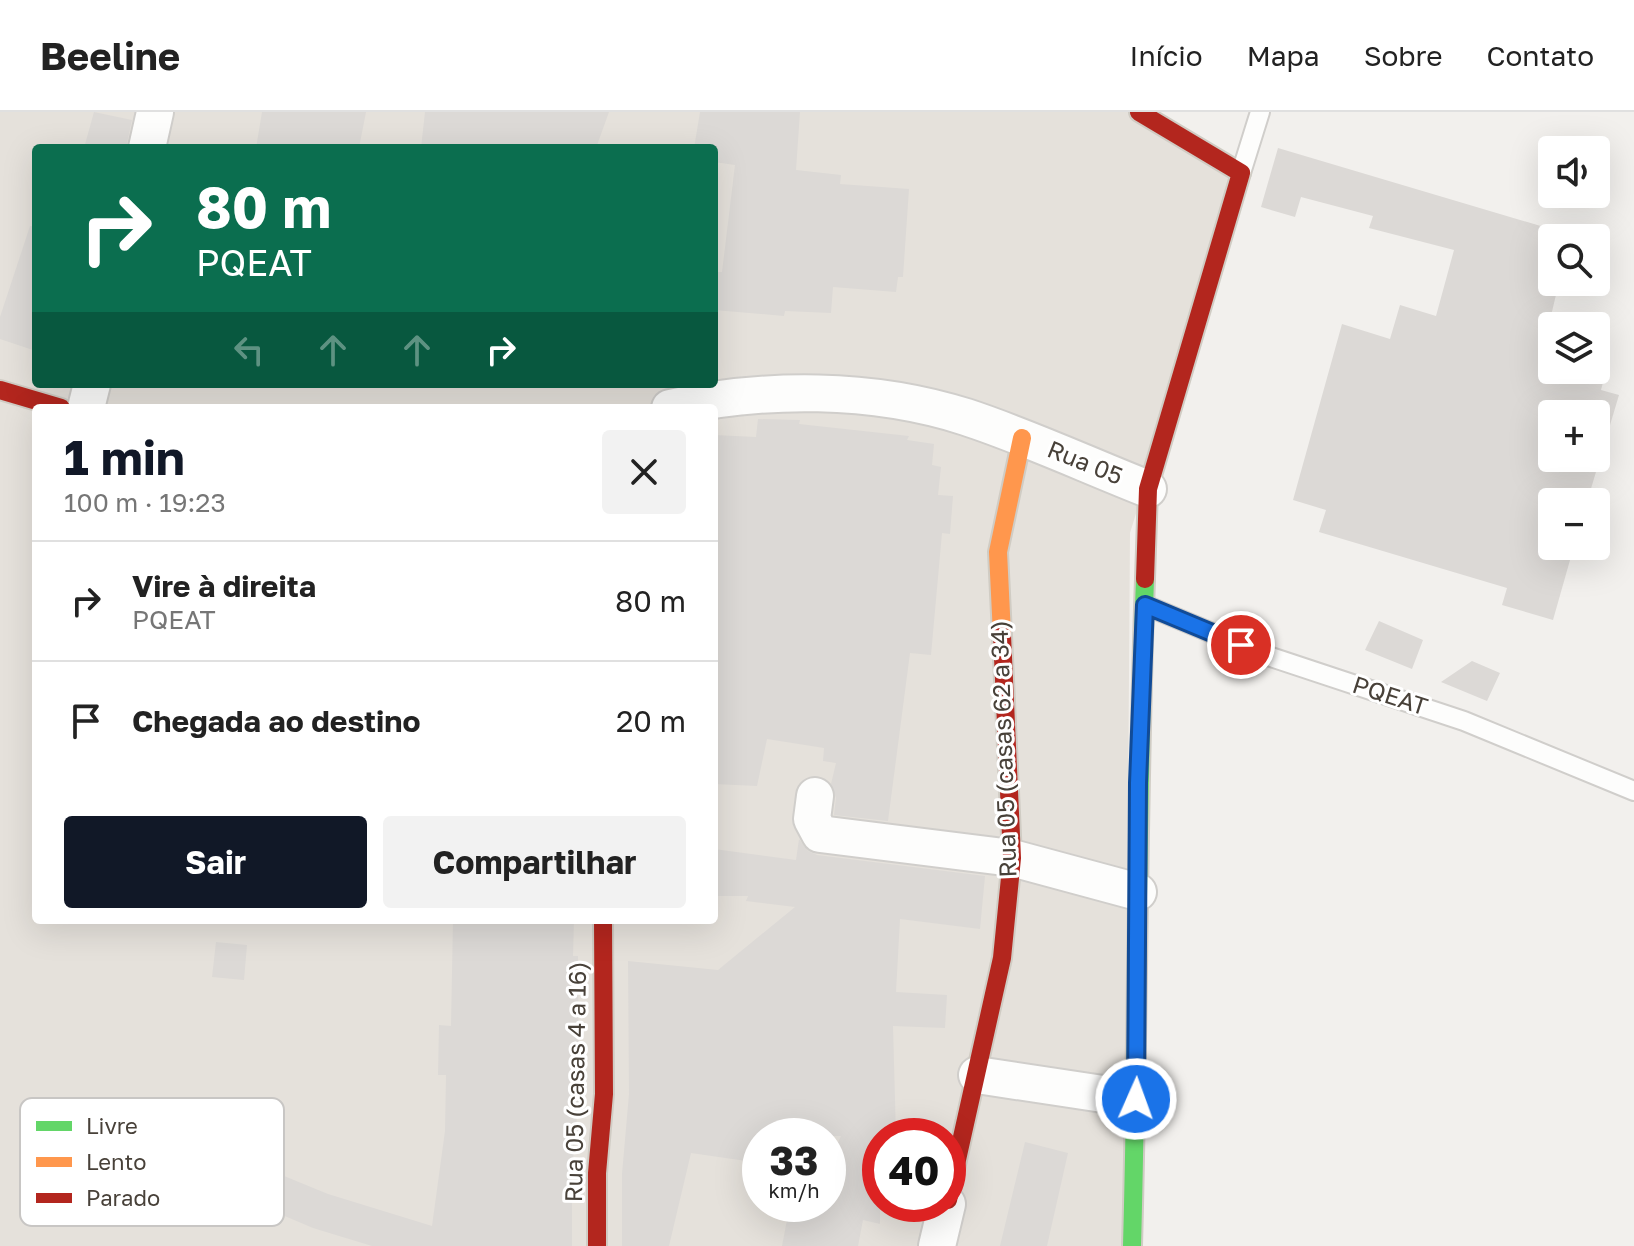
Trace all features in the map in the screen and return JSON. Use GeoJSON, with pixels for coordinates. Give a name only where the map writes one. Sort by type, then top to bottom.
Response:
{"type":"FeatureCollection","features":[{"type":"Feature","properties":{"kind":"street"},"geometry":{"type":"LineString","coordinates":[[148,144],[155,112]]}},
{"type":"Feature","properties":{"kind":"street"},"geometry":{"type":"LineString","coordinates":[[1132,1246],[1148,489],[1241,173],[1139,112]]}},
{"type":"Feature","properties":{"kind":"street"},"geometry":{"type":"LineString","coordinates":[[0,390],[47,404]]}},
{"type":"Feature","properties":{"kind":"street","name":"Rua 05"},"geometry":{"type":"LineString","coordinates":[[695,404],[762,393],[880,399],[964,416],[1148,489]]}},
{"type":"Feature","properties":{"kind":"street","name":"Rua 05 (casas 62 a 34)"},"geometry":{"type":"LineString","coordinates":[[966,1123],[1002,958],[1012,858],[998,552],[1022,438]]}},
{"type":"Feature","properties":{"kind":"street"},"geometry":{"type":"LineString","coordinates":[[815,796],[812,819],[820,834],[1012,858],[1138,892]]}},
{"type":"Feature","properties":{"kind":"street","name":"Rua 05 (casas 4 a 16)"},"geometry":{"type":"LineString","coordinates":[[597,1246],[597,1173],[604,1094],[603,924]]}},
{"type":"Feature","properties":{"kind":"street"},"geometry":{"type":"LineString","coordinates":[[977,1075],[1136,1099]]}},
{"type":"Feature","properties":{"kind":"street","name":"Rua 05 (casas 62 a 34)"},"geometry":{"type":"LineString","coordinates":[[937,1246],[943,1222]]}},
{"type":"Feature","properties":{"kind":"lane"},"geometry":{"type":"LineString","coordinates":[[1241,173],[1260,112]]}},
{"type":"Feature","properties":{"kind":"lane","name":"PQEAT"},"geometry":{"type":"LineString","coordinates":[[1145,605],[1265,655],[1464,721],[1634,791]]}},
{"type":"Feature","properties":{"kind":"shaded area"},"geometry":{"type":"Polygon","coordinates":[[[0,112],[1139,112],[1241,173],[1130,533],[1125,1246],[0,1246],[0,112]]]}},
{"type":"Feature","properties":{"kind":"building"},"geometry":{"type":"Polygon","coordinates":[[[94,112],[132,120],[127,144],[85,144],[94,112]]]}},
{"type":"Feature","properties":{"kind":"building"},"geometry":{"type":"Polygon","coordinates":[[[262,112],[366,112],[360,144],[257,144],[262,112]]]}},
{"type":"Feature","properties":{"kind":"building"},"geometry":{"type":"Polygon","coordinates":[[[425,112],[609,112],[597,144],[421,144],[425,112]]]}},
{"type":"Feature","properties":{"kind":"building"},"geometry":{"type":"Polygon","coordinates":[[[700,112],[800,112],[796,170],[841,175],[840,184],[909,189],[903,277],[898,277],[896,292],[833,287],[831,313],[785,311],[784,316],[718,310],[718,272],[722,272],[735,165],[718,163],[718,144],[695,144],[700,112]]]}},
{"type":"Feature","properties":{"kind":"building"},"geometry":{"type":"Polygon","coordinates":[[[1278,148],[1538,225],[1538,296],[1556,296],[1552,312],[1538,312],[1538,384],[1603,384],[1601,390],[1619,395],[1610,425],[1610,400],[1538,400],[1538,472],[1596,472],[1591,488],[1538,488],[1538,560],[1570,560],[1553,620],[1502,605],[1507,588],[1319,532],[1326,510],[1293,500],[1342,324],[1390,339],[1400,305],[1436,316],[1454,250],[1369,228],[1373,216],[1301,197],[1295,217],[1261,207],[1278,148]]]}},
{"type":"Feature","properties":{"kind":"building"},"geometry":{"type":"Polygon","coordinates":[[[32,226],[32,350],[0,339],[0,317],[32,226]]]}},
{"type":"Feature","properties":{"kind":"building"},"geometry":{"type":"Polygon","coordinates":[[[758,419],[800,420],[799,424],[909,436],[907,440],[934,444],[932,465],[941,467],[938,495],[953,496],[950,534],[942,533],[931,655],[910,653],[888,821],[834,815],[836,798],[831,784],[836,763],[823,761],[824,748],[767,739],[757,786],[718,784],[718,435],[756,437],[758,419]]]}},
{"type":"Feature","properties":{"kind":"building"},"geometry":{"type":"Polygon","coordinates":[[[1379,621],[1423,640],[1412,669],[1365,650],[1379,621]]]}},
{"type":"Feature","properties":{"kind":"building"},"geometry":{"type":"Polygon","coordinates":[[[1472,661],[1500,673],[1487,701],[1441,682],[1472,661]]]}},
{"type":"Feature","properties":{"kind":"building"},"geometry":{"type":"Polygon","coordinates":[[[799,839],[808,851],[817,855],[985,876],[980,929],[900,919],[896,992],[947,995],[945,1028],[893,1026],[896,1118],[862,1118],[863,1222],[858,1246],[782,1246],[787,1222],[846,1222],[846,1118],[742,1118],[742,1160],[691,1153],[669,1246],[622,1246],[622,1174],[629,1094],[628,961],[718,970],[795,907],[746,901],[748,896],[718,896],[718,850],[796,860],[799,839]]]}},
{"type":"Feature","properties":{"kind":"building"},"geometry":{"type":"Polygon","coordinates":[[[453,924],[574,924],[573,956],[578,956],[579,1093],[572,1171],[572,1246],[372,1246],[284,1216],[284,1176],[328,1194],[432,1226],[445,1131],[446,1075],[438,1075],[439,1025],[451,1026],[453,924]]]}},
{"type":"Feature","properties":{"kind":"building"},"geometry":{"type":"Polygon","coordinates":[[[216,942],[247,945],[244,980],[212,977],[216,942]]]}},
{"type":"Feature","properties":{"kind":"building"},"geometry":{"type":"Polygon","coordinates":[[[1025,1142],[1068,1153],[1047,1246],[1000,1246],[1025,1142]]]}},
{"type":"Feature","properties":{"kind":"traffic: fast"},"geometry":{"type":"LineString","coordinates":[[1132,1246],[1145,579]]}},
{"type":"Feature","properties":{"kind":"traffic: slow"},"geometry":{"type":"LineString","coordinates":[[1002,635],[998,552],[1022,438]]}},
{"type":"Feature","properties":{"kind":"traffic: jam"},"geometry":{"type":"LineString","coordinates":[[1139,112],[1241,173],[1148,489],[1145,579]]}},
{"type":"Feature","properties":{"kind":"traffic: jam"},"geometry":{"type":"LineString","coordinates":[[0,390],[47,404]]}},
{"type":"Feature","properties":{"kind":"traffic: jam"},"geometry":{"type":"LineString","coordinates":[[966,1119],[1002,958],[1012,858],[1002,635]]}},
{"type":"Feature","properties":{"kind":"traffic: jam"},"geometry":{"type":"LineString","coordinates":[[597,1246],[597,1173],[604,1094],[603,924]]}},
{"type":"Feature","properties":{"kind":"route"},"geometry":{"type":"LineString","coordinates":[[1136,1099],[1138,783],[1145,605],[1241,645]]}}]}
